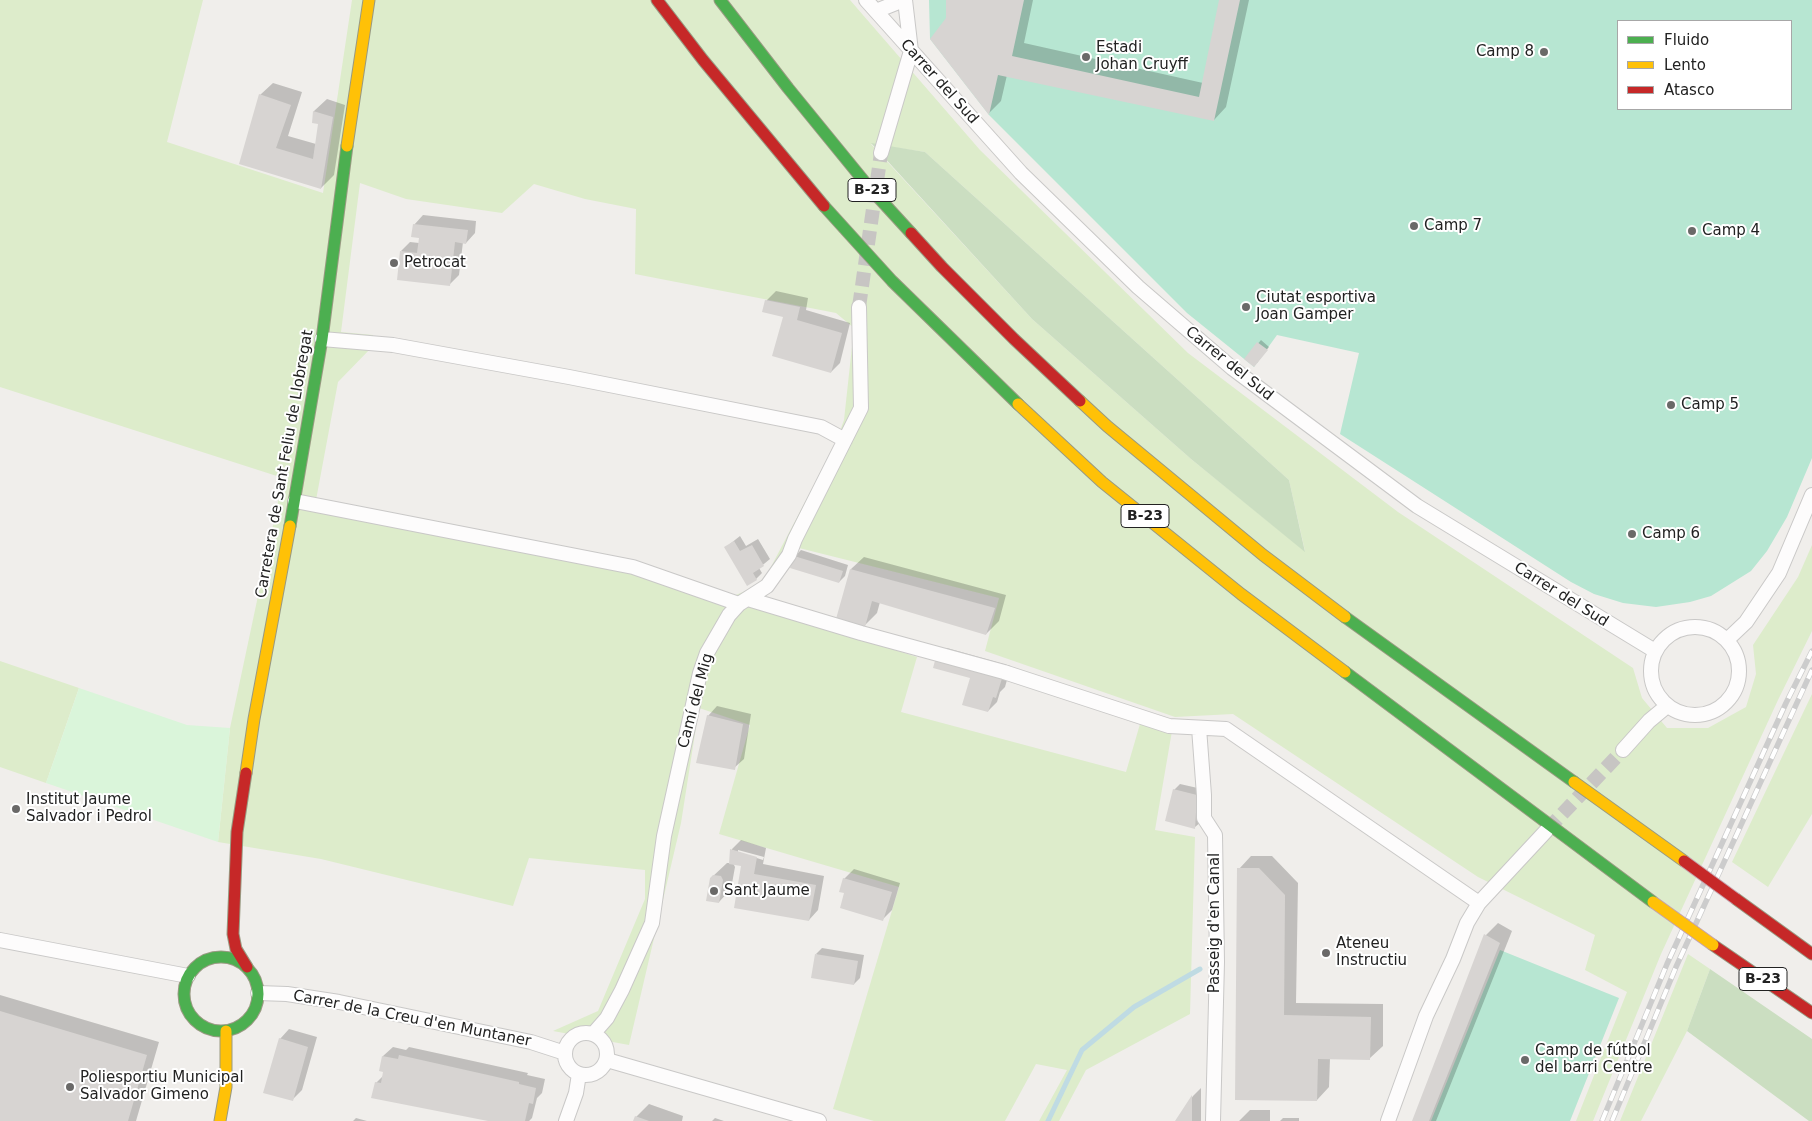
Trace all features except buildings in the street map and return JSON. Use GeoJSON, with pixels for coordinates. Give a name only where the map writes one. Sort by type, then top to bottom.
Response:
{"type":"FeatureCollection","features":[{"type":"Feature","properties":{"kind":"main road","name":"Carretera de Sant Feliu de Llobregat"},"geometry":{"type":"LineString","coordinates":[[247,967],[236,949],[233,934],[237,832],[254,719],[295,501],[322,339],[348,134],[369,0]]}},
{"type":"Feature","properties":{"kind":"main road","name":"B-23"},"geometry":{"type":"LineString","coordinates":[[657,0],[703,60],[813,194],[892,281],[997,385],[1102,482],[1241,594],[1653,902],[1812,1013]]}},
{"type":"Feature","properties":{"kind":"main road","name":"B-23"},"geometry":{"type":"LineString","coordinates":[[720,0],[788,88],[868,186],[912,235],[1014,339],[1107,426],[1263,555],[1367,633],[1812,954]]}},
{"type":"Feature","properties":{"kind":"main road"},"geometry":{"type":"LineString","coordinates":[[210,958],[232,958],[247,967],[255,979],[258,992],[255,1008],[249,1018],[240,1026],[226,1031],[208,1028],[190,1015],[184,998],[184,989],[188,976],[199,964],[225,946],[233,934]]}},
{"type":"Feature","properties":{"kind":"main road"},"geometry":{"type":"LineString","coordinates":[[220,1121],[226,1087],[226,1031]]}},
{"type":"Feature","properties":{"kind":"street"},"geometry":{"type":"LineString","coordinates":[[871,5],[896,3],[898,0]]}},
{"type":"Feature","properties":{"kind":"street"},"geometry":{"type":"LineString","coordinates":[[881,153],[910,51],[905,0]]}},
{"type":"Feature","properties":{"kind":"street","name":"Carrer del Sud"},"geometry":{"type":"LineString","coordinates":[[871,5],[1021,174],[1138,287],[1232,368],[1417,506],[1655,651]]}},
{"type":"Feature","properties":{"kind":"street","name":"Camí del Mig"},"geometry":{"type":"LineString","coordinates":[[593,1034],[606,1018],[622,990],[652,923],[664,836],[700,673],[707,653],[729,616],[743,601],[767,586],[789,555],[795,539],[861,408],[859,307]]}},
{"type":"Feature","properties":{"kind":"street"},"geometry":{"type":"LineString","coordinates":[[322,339],[394,345],[578,379],[821,427],[845,440]]}},
{"type":"Feature","properties":{"kind":"street"},"geometry":{"type":"LineString","coordinates":[[1727,640],[1746,622],[1779,573],[1812,496]]}},
{"type":"Feature","properties":{"kind":"street"},"geometry":{"type":"LineString","coordinates":[[295,501],[633,566],[743,601],[1004,672],[1169,726],[1226,729],[1479,903]]}},
{"type":"Feature","properties":{"kind":"street"},"geometry":{"type":"LineString","coordinates":[[1699,626],[1716,632],[1727,640],[1737,656],[1739,667],[1735,691],[1727,702],[1715,711],[1697,716],[1680,713],[1667,706],[1654,690],[1650,669],[1655,651],[1667,636],[1676,630],[1699,626]]}},
{"type":"Feature","properties":{"kind":"street"},"geometry":{"type":"LineString","coordinates":[[1623,750],[1667,706]]}},
{"type":"Feature","properties":{"kind":"street","name":"Passeig d'en Canal"},"geometry":{"type":"LineString","coordinates":[[1200,728],[1204,818],[1215,835],[1217,962],[1213,1121]]}},
{"type":"Feature","properties":{"kind":"street"},"geometry":{"type":"LineString","coordinates":[[1388,1121],[1426,1016],[1467,923],[1479,903],[1546,831]]}},
{"type":"Feature","properties":{"kind":"street"},"geometry":{"type":"LineString","coordinates":[[0,940],[188,976]]}},
{"type":"Feature","properties":{"kind":"street","name":"Carrer de la Creu d'en Muntaner"},"geometry":{"type":"LineString","coordinates":[[258,992],[287,994],[339,1002],[522,1040],[565,1053]]}},
{"type":"Feature","properties":{"kind":"street"},"geometry":{"type":"LineString","coordinates":[[587,1033],[593,1034],[601,1039],[606,1047],[607,1060],[598,1072],[589,1075],[579,1074],[567,1062],[565,1053],[567,1046],[575,1037],[587,1033]]}},
{"type":"Feature","properties":{"kind":"street"},"geometry":{"type":"LineString","coordinates":[[607,1060],[818,1121]]}},
{"type":"Feature","properties":{"kind":"street"},"geometry":{"type":"LineString","coordinates":[[566,1121],[576,1093],[579,1074]]}},
{"type":"Feature","properties":{"kind":"green space"},"geometry":{"type":"Polygon","coordinates":[[[0,0],[203,0],[167,142],[323,193],[352,0],[850,0],[980,150],[1188,353],[1398,512],[1633,668],[1642,698],[1667,728],[1708,728],[1746,707],[1756,674],[1753,645],[1798,577],[1812,545],[1812,631],[1778,700],[1661,954],[1593,1121],[1576,1121],[1627,992],[1585,970],[1595,935],[1478,877],[1233,714],[1175,717],[985,651],[999,598],[799,548],[759,607],[917,657],[901,712],[1126,772],[1140,724],[1172,731],[1155,830],[1195,837],[1190,1014],[1086,1070],[1059,1121],[1039,1121],[1067,1070],[1036,1064],[1005,1121],[874,1121],[833,1109],[899,887],[719,834],[750,725],[699,708],[681,823],[629,1045],[553,1031],[598,1011],[645,899],[645,870],[529,858],[513,906],[321,859],[218,842],[230,728],[283,478],[0,387],[0,0]],[[871,144],[1032,319],[1191,459],[1305,551],[1289,480],[925,152],[871,144]],[[360,183],[341,332],[373,335],[372,347],[338,382],[316,500],[731,597],[762,584],[835,445],[844,420],[854,328],[836,313],[635,274],[636,209],[585,199],[534,184],[502,213],[406,199],[360,183]]]}},
{"type":"Feature","properties":{"kind":"green space"},"geometry":{"type":"Polygon","coordinates":[[[929,0],[1812,0],[1812,458],[1787,517],[1767,551],[1751,571],[1711,596],[1690,602],[1656,607],[1623,603],[1594,594],[1571,582],[1340,434],[1359,353],[1277,335],[1254,367],[1187,313],[989,115],[930,39],[929,0]]]}},
{"type":"Feature","properties":{"kind":"green space"},"geometry":{"type":"Polygon","coordinates":[[[871,143],[925,152],[1289,480],[1305,552],[1191,459],[1032,319],[871,143]]]}},
{"type":"Feature","properties":{"kind":"green space"},"geometry":{"type":"Polygon","coordinates":[[[0,661],[79,688],[46,783],[0,767],[0,661]]]}},
{"type":"Feature","properties":{"kind":"green space"},"geometry":{"type":"Polygon","coordinates":[[[79,688],[187,725],[230,728],[218,842],[46,783],[79,688]]]}},
{"type":"Feature","properties":{"kind":"green space"},"geometry":{"type":"Polygon","coordinates":[[[1812,694],[1812,814],[1768,887],[1732,862],[1812,694]]]}},
{"type":"Feature","properties":{"kind":"green space","name":"Camp de fútbol del barri Centre"},"geometry":{"type":"Polygon","coordinates":[[[1500,950],[1619,998],[1570,1121],[1431,1121],[1500,950]]]}},
{"type":"Feature","properties":{"kind":"green space"},"geometry":{"type":"Polygon","coordinates":[[[1688,954],[1710,969],[1687,1031],[1641,1121],[1620,1121],[1688,954]]]}},
{"type":"Feature","properties":{"kind":"green space"},"geometry":{"type":"Polygon","coordinates":[[[1710,969],[1812,1039],[1812,1121],[1809,1121],[1687,1031],[1710,969]]]}},
{"type":"Feature","properties":{"kind":"waterway"},"geometry":{"type":"LineString","coordinates":[[1048,1121],[1082,1050],[1134,1007],[1200,969]]}},
{"type":"Feature","properties":{"kind":"tunnel"},"geometry":{"type":"LineString","coordinates":[[859,307],[881,153]]}},
{"type":"Feature","properties":{"kind":"tunnel"},"geometry":{"type":"LineString","coordinates":[[1548,829],[1623,750]]}},
{"type":"Feature","properties":{"kind":"railway"},"geometry":{"type":"LineString","coordinates":[[1602,1121],[1667,964],[1786,703],[1812,651]]}},
{"type":"Feature","properties":{"kind":"railway"},"geometry":{"type":"LineString","coordinates":[[1612,1121],[1676,967],[1812,670]]}},
{"type":"Feature","properties":{"kind":"traffic: fast"},"geometry":{"type":"LineString","coordinates":[[720,0],[788,88],[868,186],[911,233]]}},
{"type":"Feature","properties":{"kind":"traffic: fast"},"geometry":{"type":"LineString","coordinates":[[290,526],[322,339],[347,146]]}},
{"type":"Feature","properties":{"kind":"traffic: fast"},"geometry":{"type":"LineString","coordinates":[[824,206],[892,281],[1018,404]]}},
{"type":"Feature","properties":{"kind":"traffic: fast"},"geometry":{"type":"LineString","coordinates":[[1345,617],[1574,782]]}},
{"type":"Feature","properties":{"kind":"traffic: fast"},"geometry":{"type":"LineString","coordinates":[[1345,672],[1653,902]]}},
{"type":"Feature","properties":{"kind":"traffic: fast"},"geometry":{"type":"LineString","coordinates":[[221,957],[242,963],[252,973],[258,994],[252,1015],[242,1025],[221,1031],[200,1025],[190,1015],[184,994],[190,973],[200,963],[221,957]]}},
{"type":"Feature","properties":{"kind":"traffic: slow"},"geometry":{"type":"LineString","coordinates":[[347,146],[369,0]]}},
{"type":"Feature","properties":{"kind":"traffic: slow"},"geometry":{"type":"LineString","coordinates":[[1080,401],[1107,426],[1263,555],[1345,617]]}},
{"type":"Feature","properties":{"kind":"traffic: slow"},"geometry":{"type":"LineString","coordinates":[[1018,404],[1102,482],[1241,594],[1345,672]]}},
{"type":"Feature","properties":{"kind":"traffic: slow"},"geometry":{"type":"LineString","coordinates":[[246,773],[254,719],[290,526]]}},
{"type":"Feature","properties":{"kind":"traffic: slow"},"geometry":{"type":"LineString","coordinates":[[1574,782],[1684,861]]}},
{"type":"Feature","properties":{"kind":"traffic: slow"},"geometry":{"type":"LineString","coordinates":[[1653,902],[1713,945]]}},
{"type":"Feature","properties":{"kind":"traffic: slow"},"geometry":{"type":"LineString","coordinates":[[220,1121],[226,1087],[226,1031]]}},
{"type":"Feature","properties":{"kind":"traffic: jam"},"geometry":{"type":"LineString","coordinates":[[657,0],[703,60],[824,206]]}},
{"type":"Feature","properties":{"kind":"traffic: jam"},"geometry":{"type":"LineString","coordinates":[[911,233],[1014,339],[1080,401]]}},
{"type":"Feature","properties":{"kind":"traffic: jam"},"geometry":{"type":"LineString","coordinates":[[246,773],[237,832],[233,934],[236,949],[247,967]]}},
{"type":"Feature","properties":{"kind":"traffic: jam"},"geometry":{"type":"LineString","coordinates":[[1684,861],[1736,899]]}},
{"type":"Feature","properties":{"kind":"traffic: jam"},"geometry":{"type":"LineString","coordinates":[[1736,899],[1812,954]]}},
{"type":"Feature","properties":{"kind":"traffic: jam"},"geometry":{"type":"LineString","coordinates":[[1713,945],[1812,1013]]}},
{"type":"Feature","properties":{"kind":"place","name":"Camp 8"},"geometry":{"type":"Point","coordinates":[1544,52]}},
{"type":"Feature","properties":{"kind":"place","name":"Estadi Johan Cruyff"},"geometry":{"type":"Point","coordinates":[1086,57]}},
{"type":"Feature","properties":{"kind":"place","name":"Camp 7"},"geometry":{"type":"Point","coordinates":[1414,226]}},
{"type":"Feature","properties":{"kind":"place","name":"Camp 4"},"geometry":{"type":"Point","coordinates":[1692,231]}},
{"type":"Feature","properties":{"kind":"place","name":"Petrocat"},"geometry":{"type":"Point","coordinates":[394,263]}},
{"type":"Feature","properties":{"kind":"place","name":"Ciutat esportiva Joan Gamper"},"geometry":{"type":"Point","coordinates":[1246,307]}},
{"type":"Feature","properties":{"kind":"place","name":"Camp 5"},"geometry":{"type":"Point","coordinates":[1671,405]}},
{"type":"Feature","properties":{"kind":"place","name":"Camp 6"},"geometry":{"type":"Point","coordinates":[1632,534]}},
{"type":"Feature","properties":{"kind":"place","name":"Institut Jaume Salvador i Pedrol"},"geometry":{"type":"Point","coordinates":[16,809]}},
{"type":"Feature","properties":{"kind":"place","name":"Sant Jaume"},"geometry":{"type":"Point","coordinates":[714,891]}},
{"type":"Feature","properties":{"kind":"place","name":"Ateneu Instructiu"},"geometry":{"type":"Point","coordinates":[1326,953]}},
{"type":"Feature","properties":{"kind":"place","name":"Camp de fútbol del barri Centre"},"geometry":{"type":"Point","coordinates":[1525,1060]}},
{"type":"Feature","properties":{"kind":"place","name":"Poliesportiu Municipal Salvador Gimeno"},"geometry":{"type":"Point","coordinates":[70,1087]}}]}
